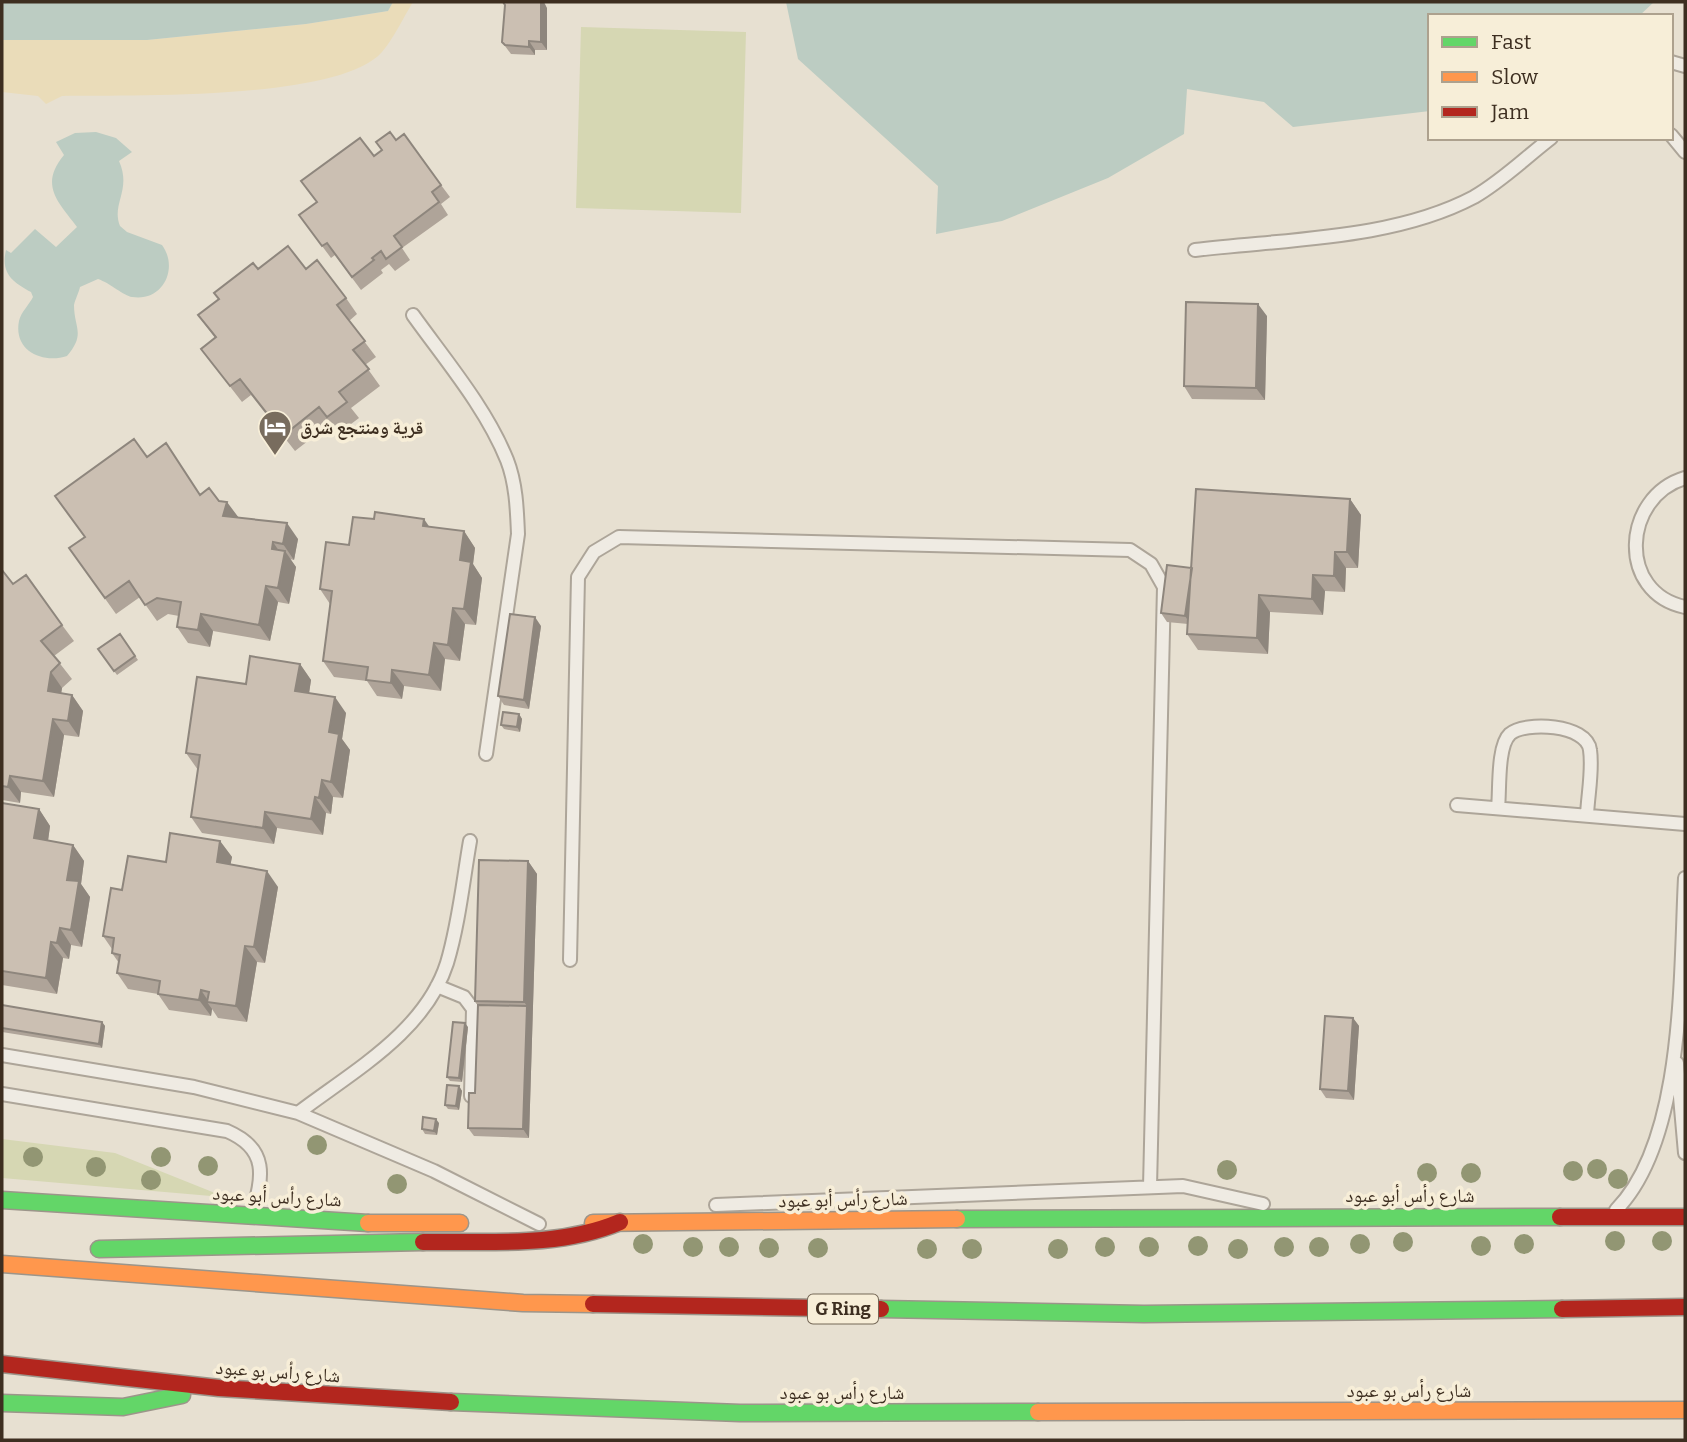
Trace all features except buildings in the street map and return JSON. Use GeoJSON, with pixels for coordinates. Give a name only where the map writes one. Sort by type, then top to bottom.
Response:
{"type":"FeatureCollection","features":[{"type":"Feature","properties":{"kind":"main road","name":"شارع رأس أبو عبود"},"geometry":{"type":"LineString","coordinates":[[2,1200],[252,1216],[471,1224]]}},
{"type":"Feature","properties":{"kind":"main road","name":"شارع رأس أبو عبود"},"geometry":{"type":"LineString","coordinates":[[498,1224],[1300,1216],[1685,1217]]}},
{"type":"Feature","properties":{"kind":"main road"},"geometry":{"type":"LineString","coordinates":[[82,1249],[565,1239],[591,1234],[620,1223]]}},
{"type":"Feature","properties":{"kind":"main road"},"geometry":{"type":"LineString","coordinates":[[2,1250],[42,1250]]}},
{"type":"Feature","properties":{"kind":"main road","name":"G Ring"},"geometry":{"type":"LineString","coordinates":[[2,1264],[523,1303],[1144,1314],[1685,1307]]}},
{"type":"Feature","properties":{"kind":"main road","name":"شارع رأس بو عبود"},"geometry":{"type":"LineString","coordinates":[[2,1364],[219,1388],[402,1401],[740,1413],[1685,1410]]}},
{"type":"Feature","properties":{"kind":"main road"},"geometry":{"type":"LineString","coordinates":[[2,1400],[124,1407],[219,1388]]}},
{"type":"Feature","properties":{"kind":"lane"},"geometry":{"type":"LineString","coordinates":[[1673,137],[1685,152]]}},
{"type":"Feature","properties":{"kind":"lane"},"geometry":{"type":"LineString","coordinates":[[1195,250],[1412,222],[1475,196],[1505,177],[1549,140]]}},
{"type":"Feature","properties":{"kind":"lane"},"geometry":{"type":"LineString","coordinates":[[413,315],[492,429],[507,462],[516,498],[518,534],[486,754]]}},
{"type":"Feature","properties":{"kind":"lane"},"geometry":{"type":"LineString","coordinates":[[1685,478],[1671,482],[1653,495],[1641,514],[1635,535],[1636,558],[1645,578],[1660,595],[1685,607]]}},
{"type":"Feature","properties":{"kind":"lane"},"geometry":{"type":"LineString","coordinates":[[570,960],[578,577],[594,552],[619,537],[1130,550],[1152,564],[1164,587],[1150,1187]]}},
{"type":"Feature","properties":{"kind":"lane"},"geometry":{"type":"LineString","coordinates":[[1499,808],[1502,747],[1509,735],[1520,728],[1564,729],[1576,731],[1585,738],[1590,749],[1587,815]]}},
{"type":"Feature","properties":{"kind":"lane"},"geometry":{"type":"LineString","coordinates":[[1457,805],[1685,824]]}},
{"type":"Feature","properties":{"kind":"lane"},"geometry":{"type":"LineString","coordinates":[[298,1113],[412,1023],[437,986],[455,931],[470,841]]}},
{"type":"Feature","properties":{"kind":"lane"},"geometry":{"type":"LineString","coordinates":[[1609,1217],[1629,1196],[1645,1172],[1655,1145],[1681,1010],[1685,878]]}},
{"type":"Feature","properties":{"kind":"lane"},"geometry":{"type":"LineString","coordinates":[[437,986],[464,997],[473,1009],[471,1096]]}},
{"type":"Feature","properties":{"kind":"lane"},"geometry":{"type":"LineString","coordinates":[[1675,1038],[1685,1153]]}},
{"type":"Feature","properties":{"kind":"lane"},"geometry":{"type":"LineString","coordinates":[[2,1055],[194,1087],[298,1113],[444,1176],[539,1224]]}},
{"type":"Feature","properties":{"kind":"lane"},"geometry":{"type":"LineString","coordinates":[[2,1094],[227,1131],[244,1138],[257,1154],[261,1170],[252,1216]]}},
{"type":"Feature","properties":{"kind":"lane"},"geometry":{"type":"LineString","coordinates":[[700,1205],[1150,1187],[1210,1190],[1300,1216]]}},
{"type":"Feature","properties":{"kind":"lane"},"geometry":{"type":"LineString","coordinates":[[620,1223],[673,1209]]}},
{"type":"Feature","properties":{"kind":"green space"},"geometry":{"type":"Polygon","coordinates":[[[581,27],[746,32],[741,213],[576,208],[581,27]]]}},
{"type":"Feature","properties":{"kind":"green space"},"geometry":{"type":"Polygon","coordinates":[[[2,1139],[115,1153],[215,1193],[211,1196],[2,1178],[2,1139]]]}},
{"type":"Feature","properties":{"kind":"sand"},"geometry":{"type":"Polygon","coordinates":[[[393,2],[413,2],[382,52],[359,68],[323,79],[231,92],[62,96],[46,104],[38,96],[2,92],[2,40],[147,40],[306,24],[388,11],[393,2]]]}},
{"type":"Feature","properties":{"kind":"shaded area"},"geometry":{"type":"Polygon","coordinates":[[[2,2],[393,2],[388,11],[306,24],[147,40],[2,40],[2,2]]]}},
{"type":"Feature","properties":{"kind":"shaded area"},"geometry":{"type":"Polygon","coordinates":[[[786,2],[1654,2],[1641,14],[1428,14],[1428,111],[1293,127],[1264,102],[1187,89],[1184,134],[1108,178],[1002,221],[936,234],[938,186],[798,59],[786,2]]]}},
{"type":"Feature","properties":{"kind":"shaded area"},"geometry":{"type":"Polygon","coordinates":[[[96,132],[116,138],[132,152],[119,161],[123,180],[118,211],[120,226],[127,232],[162,245],[167,254],[168,273],[160,289],[143,297],[129,296],[98,279],[80,287],[74,305],[78,336],[73,348],[67,356],[40,356],[25,347],[18,331],[21,315],[33,297],[31,292],[14,281],[7,272],[6,250],[11,253],[35,229],[56,247],[77,227],[54,193],[53,175],[64,155],[56,142],[75,133],[96,132]]]}},
{"type":"Feature","properties":{"kind":"traffic: fast"},"geometry":{"type":"LineString","coordinates":[[2,1200],[368,1223]]}},
{"type":"Feature","properties":{"kind":"traffic: fast"},"geometry":{"type":"LineString","coordinates":[[957,1219],[1560,1217]]}},
{"type":"Feature","properties":{"kind":"traffic: fast"},"geometry":{"type":"LineString","coordinates":[[99,1249],[423,1242]]}},
{"type":"Feature","properties":{"kind":"traffic: fast"},"geometry":{"type":"LineString","coordinates":[[881,1309],[1144,1314],[1562,1309]]}},
{"type":"Feature","properties":{"kind":"traffic: fast"},"geometry":{"type":"LineString","coordinates":[[2,1403],[123,1407],[182,1395]]}},
{"type":"Feature","properties":{"kind":"traffic: fast"},"geometry":{"type":"LineString","coordinates":[[451,1402],[740,1413],[1038,1412]]}},
{"type":"Feature","properties":{"kind":"traffic: slow"},"geometry":{"type":"LineString","coordinates":[[593,1223],[957,1219]]}},
{"type":"Feature","properties":{"kind":"traffic: slow"},"geometry":{"type":"LineString","coordinates":[[368,1223],[460,1223]]}},
{"type":"Feature","properties":{"kind":"traffic: slow"},"geometry":{"type":"LineString","coordinates":[[2,1264],[523,1303],[593,1304]]}},
{"type":"Feature","properties":{"kind":"traffic: slow"},"geometry":{"type":"LineString","coordinates":[[1038,1412],[1685,1410]]}},
{"type":"Feature","properties":{"kind":"traffic: jam"},"geometry":{"type":"LineString","coordinates":[[1560,1217],[1685,1217]]}},
{"type":"Feature","properties":{"kind":"traffic: jam"},"geometry":{"type":"LineString","coordinates":[[423,1242],[548,1239],[572,1236],[620,1222]]}},
{"type":"Feature","properties":{"kind":"traffic: jam"},"geometry":{"type":"LineString","coordinates":[[593,1304],[881,1309]]}},
{"type":"Feature","properties":{"kind":"traffic: jam"},"geometry":{"type":"LineString","coordinates":[[1562,1309],[1685,1307]]}},
{"type":"Feature","properties":{"kind":"traffic: jam"},"geometry":{"type":"LineString","coordinates":[[2,1364],[219,1388],[451,1402]]}},
{"type":"Feature","properties":{"kind":"place","name":"قرية ومنتجع شرق"},"geometry":{"type":"Point","coordinates":[275,457]}}]}
